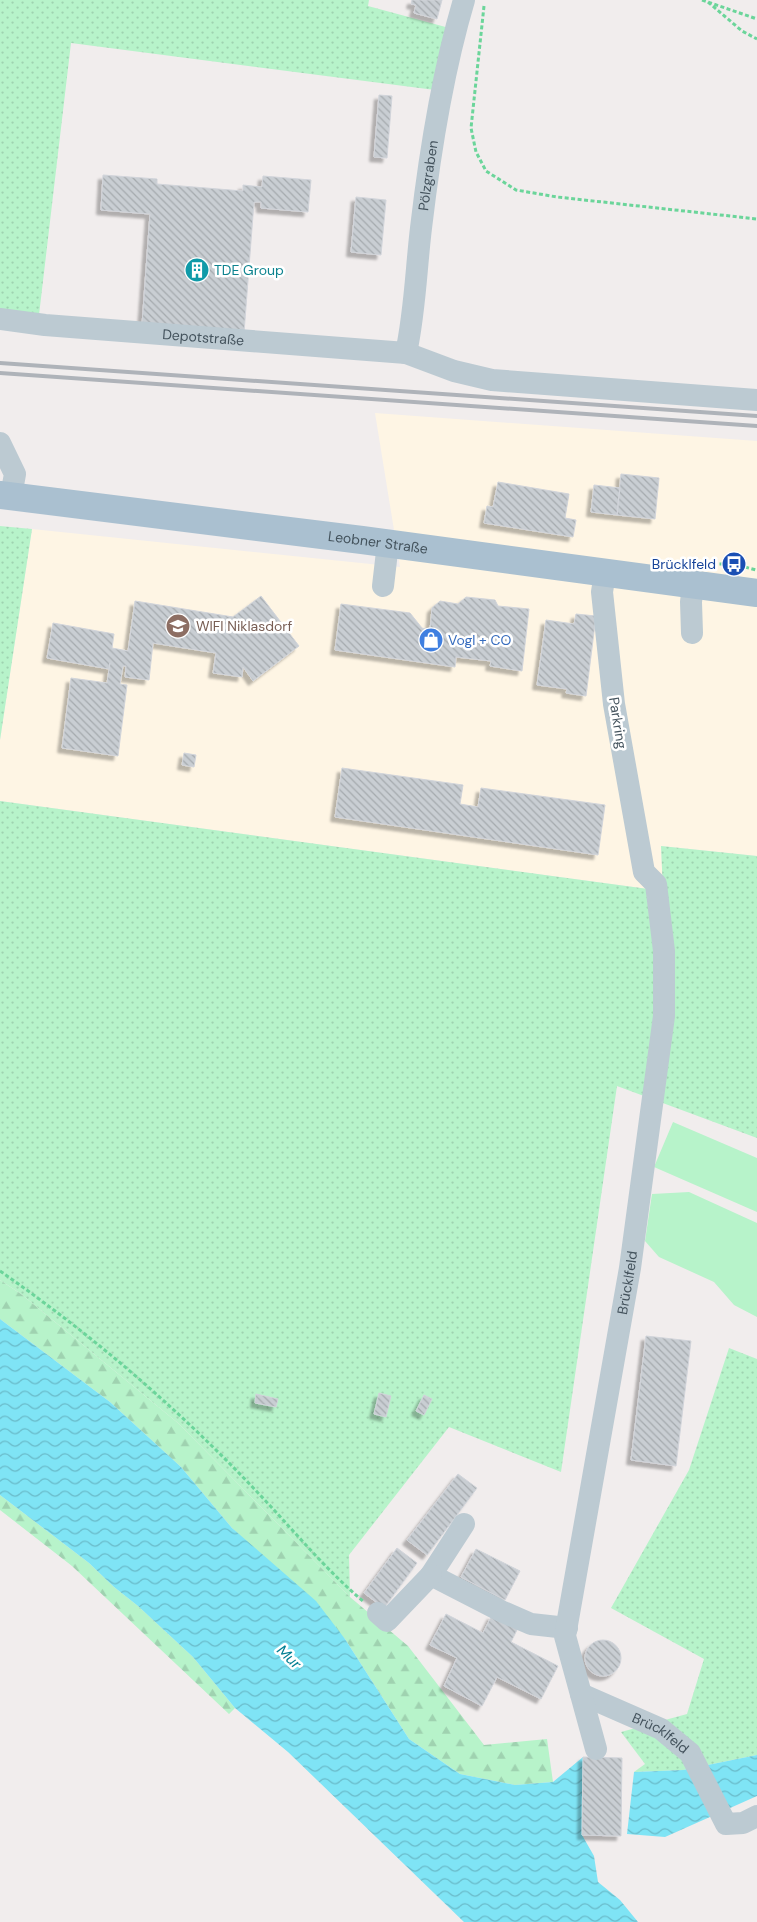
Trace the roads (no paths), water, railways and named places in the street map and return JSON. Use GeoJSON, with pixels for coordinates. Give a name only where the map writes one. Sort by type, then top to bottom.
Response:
{"type":"FeatureCollection","features":[{"type":"Feature","properties":{"kind":"main road","name":"Leobner Straße"},"geometry":{"type":"LineString","coordinates":[[6,495],[388,543],[757,593]]}},
{"type":"Feature","properties":{"kind":"street","name":"Pölzgraben"},"geometry":{"type":"LineString","coordinates":[[406,353],[414,316],[422,222],[434,131],[442,86],[464,0]]}},
{"type":"Feature","properties":{"kind":"street","name":"Depotstraße"},"geometry":{"type":"LineString","coordinates":[[0,319],[46,325],[406,353],[454,371],[492,380],[757,400]]}},
{"type":"Feature","properties":{"kind":"street"},"geometry":{"type":"LineString","coordinates":[[0,443],[15,474],[6,495]]}},
{"type":"Feature","properties":{"kind":"street"},"geometry":{"type":"LineString","coordinates":[[384,586],[388,543]]}},
{"type":"Feature","properties":{"kind":"street","name":"Parkring"},"geometry":{"type":"LineString","coordinates":[[605,573],[602,592],[614,704],[644,872]]}},
{"type":"Feature","properties":{"kind":"street"},"geometry":{"type":"LineString","coordinates":[[692,633],[691,602],[693,584]]}},
{"type":"Feature","properties":{"kind":"street","name":"Brücklfeld"},"geometry":{"type":"LineString","coordinates":[[596,1749],[565,1636],[630,1268],[664,1016],[664,951],[656,884],[644,872]]}},
{"type":"Feature","properties":{"kind":"street"},"geometry":{"type":"LineString","coordinates":[[378,1613],[387,1621],[431,1575],[464,1524]]}},
{"type":"Feature","properties":{"kind":"street"},"geometry":{"type":"LineString","coordinates":[[431,1575],[502,1612],[531,1624],[567,1628]]}},
{"type":"Feature","properties":{"kind":"street","name":"Brücklfeld"},"geometry":{"type":"LineString","coordinates":[[581,1694],[661,1729],[690,1753],[726,1824],[743,1823],[757,1816]]}},
{"type":"Feature","properties":{"kind":"water","name":"Mur"},"geometry":{"type":"Polygon","coordinates":[[[0,1319],[110,1402],[181,1467],[232,1528],[316,1601],[345,1639],[409,1739],[460,1774],[515,1785],[553,1782],[583,1757],[582,1835],[594,1856],[598,1882],[620,1900],[638,1922],[464,1922],[288,1752],[235,1708],[193,1657],[138,1606],[114,1587],[89,1563],[0,1495],[0,1319]]]}},
{"type":"Feature","properties":{"kind":"water"},"geometry":{"type":"Polygon","coordinates":[[[757,1755],[757,1796],[665,1837],[627,1834],[634,1772],[683,1770],[757,1755]]]}},
{"type":"Feature","properties":{"kind":"railway"},"geometry":{"type":"LineString","coordinates":[[0,363],[757,416]]}},
{"type":"Feature","properties":{"kind":"railway"},"geometry":{"type":"LineString","coordinates":[[0,373],[757,426]]}},
{"type":"Feature","properties":{"kind":"place","name":"TDE Group"},"geometry":{"type":"Point","coordinates":[197,270]}},
{"type":"Feature","properties":{"kind":"place","name":"Brücklfeld"},"geometry":{"type":"Point","coordinates":[734,564]}},
{"type":"Feature","properties":{"kind":"place","name":"WIFI Niklasdorf"},"geometry":{"type":"Point","coordinates":[178,626]}},
{"type":"Feature","properties":{"kind":"place","name":"Vogl + CO"},"geometry":{"type":"Point","coordinates":[431,640]}}]}
